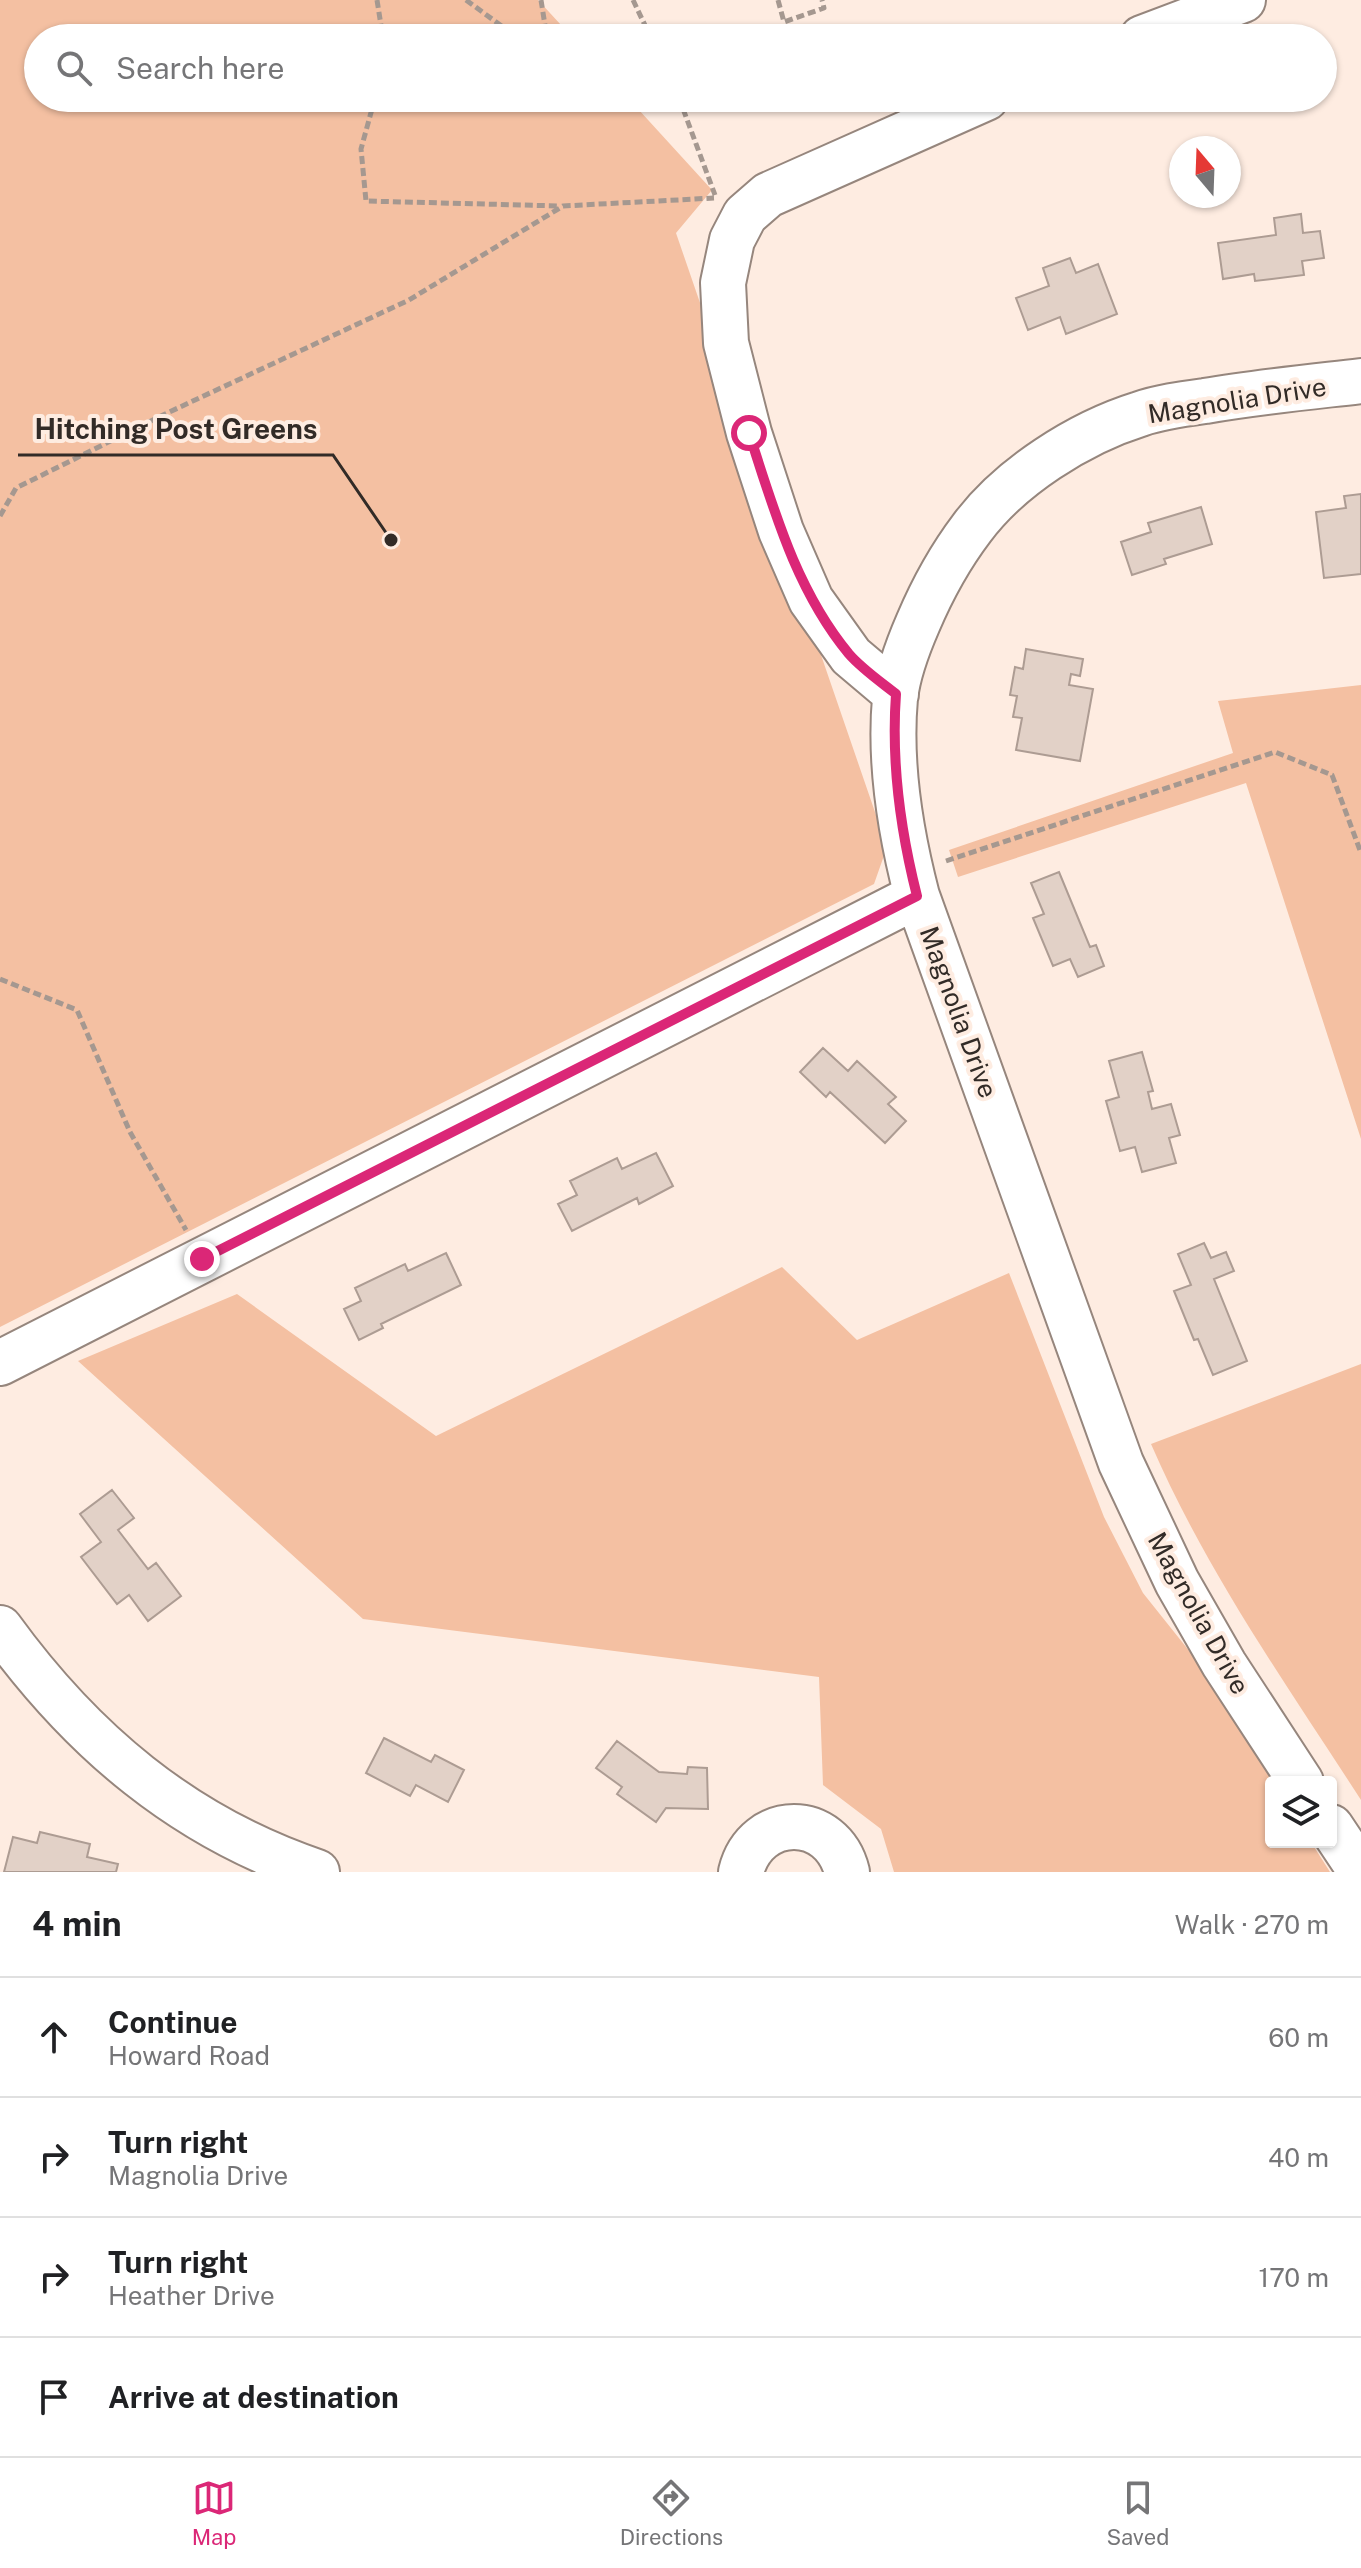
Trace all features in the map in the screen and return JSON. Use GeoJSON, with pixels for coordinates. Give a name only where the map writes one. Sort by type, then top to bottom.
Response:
{"type":"FeatureCollection","features":[{"type":"Feature","properties":{"kind":"street"},"geometry":{"type":"LineString","coordinates":[[1179,24],[1243,0]]}},
{"type":"Feature","properties":{"kind":"street"},"geometry":{"type":"LineString","coordinates":[[896,694],[851,656],[811,600],[781,531],[749,433],[726,343],[723,283],[732,240],[745,215],[768,195],[955,112]]}},
{"type":"Feature","properties":{"kind":"street","name":"Magnolia Drive"},"geometry":{"type":"LineString","coordinates":[[1297,1776],[1224,1664],[1177,1582],[1121,1463],[914,884],[900,820],[893,738],[896,694],[908,647],[926,605],[973,527],[1011,487],[1091,433],[1141,413],[1237,395],[1361,381]]}},
{"type":"Feature","properties":{"kind":"street"},"geometry":{"type":"LineString","coordinates":[[0,1363],[914,884]]}},
{"type":"Feature","properties":{"kind":"street"},"geometry":{"type":"LineString","coordinates":[[0,1628],[60,1703],[152,1787],[233,1838],[317,1872]]}},
{"type":"Feature","properties":{"kind":"street"},"geometry":{"type":"LineString","coordinates":[[741,1872],[753,1845],[766,1834],[782,1828],[799,1827],[817,1832],[833,1843],[844,1859],[847,1872]]}},
{"type":"Feature","properties":{"kind":"street"},"geometry":{"type":"LineString","coordinates":[[1337,1836],[1361,1872]]}},
{"type":"Feature","properties":{"kind":"path"},"geometry":{"type":"LineString","coordinates":[[377,0],[381,24]]}},
{"type":"Feature","properties":{"kind":"path"},"geometry":{"type":"LineString","coordinates":[[466,0],[499,24]]}},
{"type":"Feature","properties":{"kind":"path"},"geometry":{"type":"LineString","coordinates":[[541,0],[545,24]]}},
{"type":"Feature","properties":{"kind":"path"},"geometry":{"type":"LineString","coordinates":[[633,0],[644,24]]}},
{"type":"Feature","properties":{"kind":"path"},"geometry":{"type":"LineString","coordinates":[[778,0],[784,22],[824,8],[822,0]]}},
{"type":"Feature","properties":{"kind":"path"},"geometry":{"type":"LineString","coordinates":[[371,112],[361,149],[366,201],[563,206],[768,195]]}},
{"type":"Feature","properties":{"kind":"path"},"geometry":{"type":"LineString","coordinates":[[684,112],[716,198]]}},
{"type":"Feature","properties":{"kind":"path"},"geometry":{"type":"LineString","coordinates":[[0,516],[16,488],[163,415],[409,300],[563,206]]}},
{"type":"Feature","properties":{"kind":"path"},"geometry":{"type":"LineString","coordinates":[[914,884],[1275,752],[1332,775],[1361,853]]}},
{"type":"Feature","properties":{"kind":"path"},"geometry":{"type":"LineString","coordinates":[[0,979],[77,1010],[130,1132],[202,1259]]}},
{"type":"Feature","properties":{"kind":"shaded area"},"geometry":{"type":"Polygon","coordinates":[[[0,0],[538,0],[560,24],[24,24],[24,112],[641,112],[712,190],[676,233],[887,847],[874,884],[0,1327],[0,0]]]}},
{"type":"Feature","properties":{"kind":"shaded area"},"geometry":{"type":"Polygon","coordinates":[[[1361,685],[1361,1139],[1246,783],[958,877],[949,850],[1233,753],[1218,701],[1361,685]]]}},
{"type":"Feature","properties":{"kind":"shaded area"},"geometry":{"type":"Polygon","coordinates":[[[782,1267],[857,1340],[1009,1273],[1104,1517],[1143,1593],[1206,1672],[1269,1776],[1265,1776],[1265,1848],[1315,1848],[1330,1872],[894,1872],[881,1829],[823,1785],[819,1677],[363,1619],[78,1361],[237,1294],[436,1436],[782,1267]]]}},
{"type":"Feature","properties":{"kind":"shaded area"},"geometry":{"type":"Polygon","coordinates":[[[1361,1364],[1361,1800],[1222,1582],[1196,1537],[1151,1444],[1361,1364]]]}},
{"type":"Feature","properties":{"kind":"building"},"geometry":{"type":"Polygon","coordinates":[[[1301,214],[1303,233],[1320,231],[1324,258],[1302,261],[1304,275],[1255,281],[1254,274],[1223,279],[1218,243],[1276,235],[1274,218],[1301,214]]]}},
{"type":"Feature","properties":{"kind":"building"},"geometry":{"type":"Polygon","coordinates":[[[1070,258],[1076,273],[1098,264],[1117,314],[1066,334],[1060,317],[1028,330],[1016,298],[1049,286],[1043,268],[1070,258]]]}},
{"type":"Feature","properties":{"kind":"building"},"geometry":{"type":"Polygon","coordinates":[[[1361,494],[1361,574],[1324,578],[1316,512],[1346,508],[1344,496],[1361,494]]]}},
{"type":"Feature","properties":{"kind":"building"},"geometry":{"type":"Polygon","coordinates":[[[1201,507],[1212,544],[1164,559],[1166,564],[1132,575],[1121,542],[1151,532],[1148,523],[1201,507]]]}},
{"type":"Feature","properties":{"kind":"building"},"geometry":{"type":"Polygon","coordinates":[[[1026,649],[1083,659],[1080,676],[1071,674],[1069,685],[1093,689],[1080,761],[1016,750],[1022,718],[1013,717],[1017,696],[1010,695],[1015,667],[1023,669],[1026,649]]]}},
{"type":"Feature","properties":{"kind":"building"},"geometry":{"type":"Polygon","coordinates":[[[1059,872],[1090,947],[1096,945],[1104,966],[1078,977],[1070,959],[1053,966],[1033,918],[1044,914],[1031,883],[1059,872]]]}},
{"type":"Feature","properties":{"kind":"building"},"geometry":{"type":"Polygon","coordinates":[[[823,1048],[848,1071],[857,1061],[896,1097],[888,1104],[906,1121],[885,1143],[830,1092],[826,1097],[800,1072],[823,1048]]]}},
{"type":"Feature","properties":{"kind":"building"},"geometry":{"type":"Polygon","coordinates":[[[1142,1052],[1153,1091],[1148,1092],[1152,1109],[1171,1104],[1180,1135],[1169,1138],[1176,1163],[1142,1172],[1135,1147],[1120,1151],[1106,1101],[1119,1097],[1109,1061],[1142,1052]]]}},
{"type":"Feature","properties":{"kind":"building"},"geometry":{"type":"Polygon","coordinates":[[[656,1153],[673,1186],[639,1204],[637,1198],[572,1231],[558,1204],[577,1195],[570,1181],[617,1158],[622,1169],[656,1153]]]}},
{"type":"Feature","properties":{"kind":"building"},"geometry":{"type":"Polygon","coordinates":[[[1204,1243],[1211,1258],[1226,1252],[1234,1271],[1214,1279],[1247,1361],[1213,1375],[1198,1339],[1194,1340],[1174,1291],[1191,1285],[1178,1254],[1204,1243]]]}},
{"type":"Feature","properties":{"kind":"building"},"geometry":{"type":"Polygon","coordinates":[[[446,1253],[461,1285],[381,1324],[383,1328],[359,1340],[344,1309],[361,1301],[355,1288],[405,1264],[408,1271],[446,1253]]]}},
{"type":"Feature","properties":{"kind":"building"},"geometry":{"type":"Polygon","coordinates":[[[112,1490],[134,1518],[118,1530],[148,1569],[156,1563],[181,1596],[148,1621],[129,1595],[117,1604],[81,1557],[101,1542],[80,1514],[112,1490]]]}},
{"type":"Feature","properties":{"kind":"building"},"geometry":{"type":"Polygon","coordinates":[[[384,1738],[431,1762],[435,1755],[464,1770],[448,1802],[416,1785],[410,1796],[366,1773],[384,1738]]]}},
{"type":"Feature","properties":{"kind":"building"},"geometry":{"type":"Polygon","coordinates":[[[617,1741],[659,1772],[687,1774],[688,1767],[707,1768],[708,1809],[666,1808],[656,1822],[617,1794],[622,1787],[596,1768],[617,1741]]]}},
{"type":"Feature","properties":{"kind":"building"},"geometry":{"type":"Polygon","coordinates":[[[40,1832],[90,1844],[87,1857],[118,1864],[116,1872],[4,1872],[13,1837],[37,1843],[40,1832]]]}},
{"type":"Feature","properties":{"kind":"place","name":"Hitching Post Greens"},"geometry":{"type":"Point","coordinates":[391,540]}},
{"type":"Feature","properties":{"kind":"route"},"geometry":{"type":"LineString","coordinates":[[202,1259],[917,896],[900,820],[895,777],[893,738],[896,694],[851,656],[811,600],[781,531],[749,433]]}}]}
